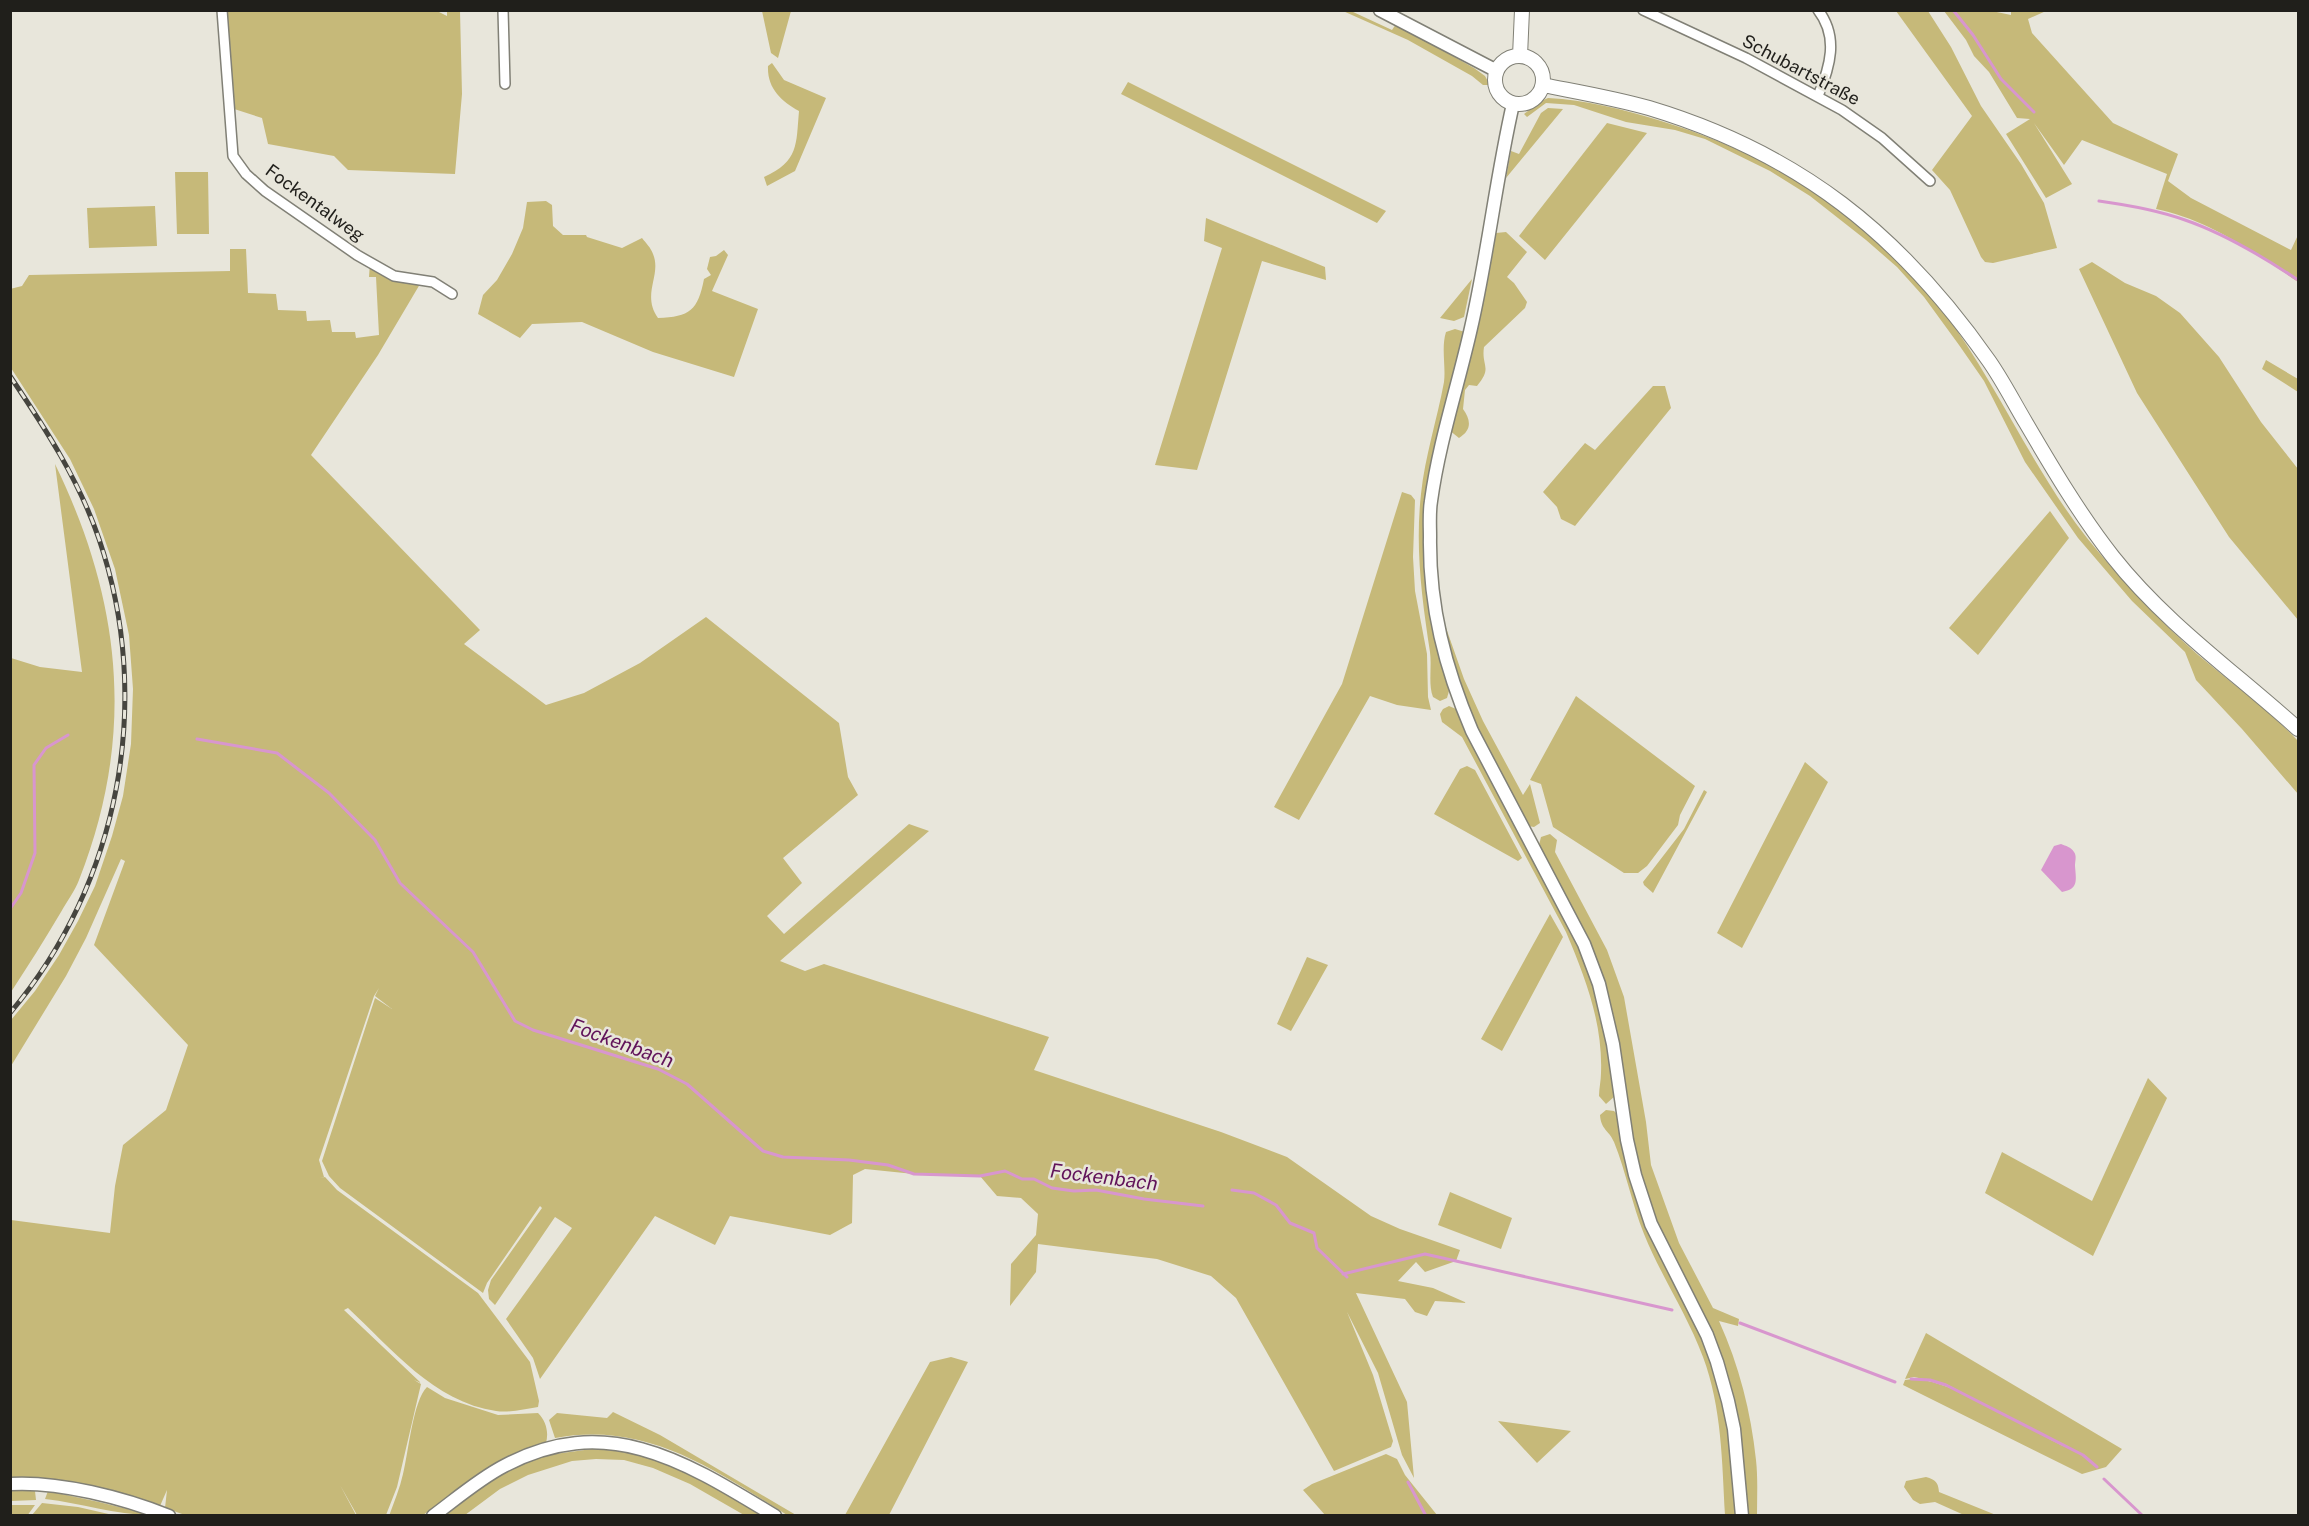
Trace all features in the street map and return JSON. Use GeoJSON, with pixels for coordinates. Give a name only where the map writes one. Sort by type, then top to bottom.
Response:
{"type":"FeatureCollection","features":[{"type":"Feature","properties":{"kind":"main road"},"geometry":{"type":"LineString","coordinates":[[1520,56],[1522,10]]}},
{"type":"Feature","properties":{"kind":"main road"},"geometry":{"type":"LineString","coordinates":[[1520,56],[1531,60],[1540,68],[1543,85],[1537,97],[1532,101],[1526,104],[1513,104],[1506,101],[1497,91],[1495,77],[1504,62],[1520,56]]}},
{"type":"Feature","properties":{"kind":"main road"},"geometry":{"type":"LineString","coordinates":[[1543,85],[1648,108],[1734,139],[1796,171],[1878,231],[1936,292],[1990,362],[2078,509],[2115,559],[2183,631],[2298,729]]}},
{"type":"Feature","properties":{"kind":"street","name":"Fockentalweg"},"geometry":{"type":"LineString","coordinates":[[222,10],[233,156],[246,174],[315,227],[376,266],[394,276],[433,282],[452,294]]}},
{"type":"Feature","properties":{"kind":"street"},"geometry":{"type":"LineString","coordinates":[[503,10],[505,84]]}},
{"type":"Feature","properties":{"kind":"street"},"geometry":{"type":"LineString","coordinates":[[1380,10],[1497,71]]}},
{"type":"Feature","properties":{"kind":"street","name":"Schubartstraße"},"geometry":{"type":"LineString","coordinates":[[1643,10],[1746,58],[1842,110],[1882,138],[1930,181]]}},
{"type":"Feature","properties":{"kind":"street"},"geometry":{"type":"LineString","coordinates":[[1818,10],[1829,29],[1832,43],[1826,77],[1818,96]]}},
{"type":"Feature","properties":{"kind":"street"},"geometry":{"type":"LineString","coordinates":[[1513,104],[1471,328],[1441,445],[1430,503],[1433,606],[1442,649],[1468,721],[1584,944],[1599,984],[1610,1025],[1627,1140],[1635,1175],[1651,1224],[1707,1335],[1728,1401],[1734,1429],[1742,1515]]}},
{"type":"Feature","properties":{"kind":"street"},"geometry":{"type":"LineString","coordinates":[[433,1515],[482,1479],[503,1466],[528,1455],[553,1447],[605,1442],[638,1447],[679,1461],[775,1515]]}},
{"type":"Feature","properties":{"kind":"street"},"geometry":{"type":"LineString","coordinates":[[10,1484],[69,1489],[111,1498],[169,1515]]}},
{"type":"Feature","properties":{"kind":"shaded area"},"geometry":{"type":"Polygon","coordinates":[[[435,10],[447,16],[447,11],[460,11],[462,94],[455,174],[348,170],[334,156],[268,144],[262,118],[228,107],[222,11],[435,10]]]}},
{"type":"Feature","properties":{"kind":"shaded area"},"geometry":{"type":"Polygon","coordinates":[[[762,11],[791,11],[778,58],[771,53],[762,11]]]}},
{"type":"Feature","properties":{"kind":"shaded area"},"geometry":{"type":"Polygon","coordinates":[[[1343,11],[1351,11],[1392,30],[1396,24],[1474,68],[1485,76],[1490,85],[1483,85],[1472,76],[1408,40],[1343,11]]]}},
{"type":"Feature","properties":{"kind":"shaded area"},"geometry":{"type":"Polygon","coordinates":[[[1896,11],[1928,11],[1951,47],[1981,106],[2021,164],[2044,203],[2057,248],[1993,263],[1985,262],[1981,257],[1950,190],[1932,170],[1972,116],[1896,11]]]}},
{"type":"Feature","properties":{"kind":"shaded area"},"geometry":{"type":"Polygon","coordinates":[[[1944,11],[1992,11],[2011,15],[2011,11],[2046,11],[2028,19],[2032,33],[2113,123],[2178,154],[2168,181],[2191,198],[2291,250],[2298,235],[2298,282],[2230,238],[2194,221],[2156,209],[2167,174],[2082,140],[2064,165],[2034,123],[2072,184],[2046,198],[2006,134],[2030,119],[2017,118],[1989,72],[1974,56],[1966,40],[1944,11]]]}},
{"type":"Feature","properties":{"kind":"shaded area"},"geometry":{"type":"Polygon","coordinates":[[[772,63],[784,80],[826,98],[795,171],[767,186],[764,177],[784,165],[794,151],[799,111],[776,93],[768,74],[768,66],[772,63]]]}},
{"type":"Feature","properties":{"kind":"shaded area"},"geometry":{"type":"Polygon","coordinates":[[[1128,82],[1386,211],[1377,223],[1121,94],[1128,82]]]}},
{"type":"Feature","properties":{"kind":"shaded area"},"geometry":{"type":"Polygon","coordinates":[[[1548,98],[1590,103],[1631,112],[1729,146],[1763,162],[1826,200],[1883,247],[1934,299],[1961,336],[2048,482],[2087,538],[2182,641],[2262,707],[2298,741],[2298,794],[2196,680],[2185,652],[2132,601],[2078,538],[2025,462],[1984,381],[1924,297],[1897,267],[1810,196],[1770,171],[1705,139],[1675,130],[1626,122],[1574,105],[1546,103],[1527,117],[1524,114],[1548,98]]]}},
{"type":"Feature","properties":{"kind":"shaded area"},"geometry":{"type":"Polygon","coordinates":[[[1548,108],[1563,109],[1506,178],[1511,151],[1519,154],[1541,113],[1548,108]]]}},
{"type":"Feature","properties":{"kind":"shaded area"},"geometry":{"type":"Polygon","coordinates":[[[1607,123],[1647,133],[1545,260],[1519,236],[1607,123]]]}},
{"type":"Feature","properties":{"kind":"shaded area"},"geometry":{"type":"Polygon","coordinates":[[[175,172],[208,172],[209,234],[177,234],[175,172]]]}},
{"type":"Feature","properties":{"kind":"shaded area"},"geometry":{"type":"Polygon","coordinates":[[[546,201],[552,205],[553,226],[563,235],[586,235],[622,248],[642,238],[651,250],[655,262],[651,301],[658,318],[678,316],[691,310],[699,298],[704,279],[711,275],[707,269],[710,257],[724,250],[728,255],[712,291],[758,309],[734,377],[653,352],[582,322],[532,324],[520,338],[478,314],[483,295],[497,280],[512,254],[523,228],[527,202],[546,201]]]}},
{"type":"Feature","properties":{"kind":"shaded area"},"geometry":{"type":"Polygon","coordinates":[[[155,206],[157,246],[89,248],[87,208],[155,206]]]}},
{"type":"Feature","properties":{"kind":"shaded area"},"geometry":{"type":"Polygon","coordinates":[[[1206,218],[1325,267],[1326,280],[1262,261],[1197,470],[1155,465],[1222,248],[1204,241],[1206,218]]]}},
{"type":"Feature","properties":{"kind":"shaded area"},"geometry":{"type":"Polygon","coordinates":[[[1506,232],[1527,252],[1507,277],[1527,302],[1525,308],[1484,347],[1484,375],[1477,386],[1469,385],[1465,390],[1463,409],[1468,417],[1469,425],[1466,432],[1459,438],[1449,430],[1477,330],[1496,233],[1506,232]]]}},
{"type":"Feature","properties":{"kind":"shaded area"},"geometry":{"type":"Polygon","coordinates":[[[230,249],[246,249],[248,293],[276,294],[278,310],[306,311],[307,321],[330,320],[332,332],[355,332],[356,338],[379,335],[376,277],[369,277],[370,262],[382,270],[423,279],[378,355],[311,455],[480,630],[464,644],[546,705],[584,693],[640,663],[706,617],[839,723],[848,777],[858,795],[783,858],[802,883],[767,916],[784,934],[909,824],[929,831],[780,961],[805,971],[824,964],[1049,1037],[1034,1070],[1221,1132],[1287,1157],[1371,1216],[1460,1250],[1456,1261],[1425,1272],[1416,1262],[1398,1281],[1433,1288],[1467,1303],[1435,1301],[1427,1316],[1415,1312],[1405,1299],[1356,1293],[1407,1402],[1414,1478],[1402,1455],[1378,1373],[1347,1312],[1373,1375],[1393,1441],[1391,1447],[1334,1471],[1236,1298],[1211,1276],[1157,1259],[1038,1244],[1036,1272],[1010,1306],[1011,1264],[1036,1235],[1038,1214],[1021,1198],[997,1196],[980,1176],[914,1174],[865,1169],[853,1175],[852,1223],[830,1235],[730,1216],[715,1245],[655,1216],[540,1379],[533,1358],[506,1319],[572,1228],[555,1217],[495,1305],[489,1299],[488,1290],[491,1280],[542,1208],[540,1206],[487,1283],[483,1293],[340,1188],[329,1176],[322,1161],[375,998],[392,1009],[375,996],[379,988],[374,996],[319,1160],[324,1177],[320,1178],[325,1177],[337,1190],[478,1293],[530,1362],[539,1401],[538,1407],[496,1411],[474,1406],[453,1397],[433,1385],[397,1356],[348,1308],[344,1310],[421,1383],[414,1380],[421,1384],[397,1487],[386,1515],[357,1515],[340,1485],[356,1515],[185,1515],[165,1508],[167,1490],[160,1506],[11,1479],[11,1220],[110,1233],[115,1186],[123,1145],[166,1110],[188,1045],[94,945],[125,861],[121,859],[86,938],[66,976],[11,1066],[11,1020],[35,991],[78,921],[95,886],[112,836],[123,796],[131,744],[133,689],[129,635],[115,569],[94,509],[70,459],[11,368],[10,289],[22,286],[29,275],[230,271],[230,249]]]}},
{"type":"Feature","properties":{"kind":"shaded area"},"geometry":{"type":"Polygon","coordinates":[[[2092,262],[2125,283],[2156,296],[2180,313],[2219,357],[2261,422],[2298,469],[2298,620],[2229,537],[2137,393],[2079,269],[2092,262]]]}},
{"type":"Feature","properties":{"kind":"shaded area"},"geometry":{"type":"Polygon","coordinates":[[[1472,279],[1464,317],[1454,321],[1440,318],[1472,279]]]}},
{"type":"Feature","properties":{"kind":"shaded area"},"geometry":{"type":"Polygon","coordinates":[[[1455,329],[1465,332],[1432,460],[1425,512],[1427,595],[1439,658],[1449,691],[1447,698],[1440,701],[1433,697],[1431,687],[1430,652],[1420,573],[1419,514],[1425,466],[1444,382],[1446,332],[1455,329]]]}},
{"type":"Feature","properties":{"kind":"shaded area"},"geometry":{"type":"Polygon","coordinates":[[[2266,360],[2298,379],[2298,392],[2262,369],[2266,360]]]}},
{"type":"Feature","properties":{"kind":"shaded area"},"geometry":{"type":"Polygon","coordinates":[[[1653,386],[1665,386],[1671,408],[1575,526],[1561,519],[1557,507],[1543,492],[1585,443],[1595,450],[1653,386]]]}},
{"type":"Feature","properties":{"kind":"shaded area"},"geometry":{"type":"Polygon","coordinates":[[[55,464],[78,516],[95,567],[107,618],[114,669],[114,721],[109,773],[97,826],[79,880],[11,992],[11,658],[40,667],[82,672],[55,464]]]}},
{"type":"Feature","properties":{"kind":"shaded area"},"geometry":{"type":"Polygon","coordinates":[[[1402,492],[1411,495],[1415,500],[1413,557],[1415,591],[1427,654],[1428,697],[1431,710],[1397,705],[1370,696],[1299,820],[1274,807],[1342,684],[1402,492]]]}},
{"type":"Feature","properties":{"kind":"shaded area"},"geometry":{"type":"Polygon","coordinates":[[[2050,511],[2069,538],[1978,655],[1949,628],[2050,511]]]}},
{"type":"Feature","properties":{"kind":"shaded area"},"geometry":{"type":"Polygon","coordinates":[[[1445,625],[1464,679],[1483,721],[1523,795],[1530,784],[1540,823],[1534,827],[1528,826],[1461,692],[1443,629],[1445,625]]]}},
{"type":"Feature","properties":{"kind":"shaded area"},"geometry":{"type":"Polygon","coordinates":[[[1576,696],[1695,786],[1680,815],[1678,825],[1647,866],[1638,873],[1624,873],[1553,827],[1541,784],[1530,780],[1576,696]]]}},
{"type":"Feature","properties":{"kind":"shaded area"},"geometry":{"type":"Polygon","coordinates":[[[1449,706],[1456,709],[1575,935],[1594,983],[1608,1043],[1615,1096],[1606,1104],[1599,1096],[1601,1054],[1596,1018],[1573,949],[1462,737],[1442,722],[1440,714],[1449,706]]]}},
{"type":"Feature","properties":{"kind":"shaded area"},"geometry":{"type":"Polygon","coordinates":[[[1805,762],[1828,782],[1742,948],[1717,933],[1805,762]]]}},
{"type":"Feature","properties":{"kind":"shaded area"},"geometry":{"type":"Polygon","coordinates":[[[1467,766],[1475,770],[1522,858],[1518,861],[1434,814],[1460,769],[1467,766]]]}},
{"type":"Feature","properties":{"kind":"shaded area"},"geometry":{"type":"Polygon","coordinates":[[[1704,790],[1707,792],[1653,893],[1643,882],[1684,829],[1704,790]]]}},
{"type":"Feature","properties":{"kind":"shaded area"},"geometry":{"type":"Polygon","coordinates":[[[1550,834],[1557,840],[1555,852],[1607,950],[1624,997],[1646,1122],[1651,1165],[1679,1243],[1713,1308],[1739,1319],[1738,1326],[1719,1321],[1738,1372],[1751,1424],[1757,1467],[1757,1515],[1746,1515],[1739,1424],[1650,1204],[1640,1171],[1629,1120],[1613,1012],[1602,975],[1586,937],[1539,845],[1541,837],[1550,834]]]}},
{"type":"Feature","properties":{"kind":"shaded area"},"geometry":{"type":"Polygon","coordinates":[[[2061,844],[2071,849],[2076,857],[2074,886],[2062,892],[2041,870],[2054,846],[2061,844]]]}},
{"type":"Feature","properties":{"kind":"shaded area"},"geometry":{"type":"Polygon","coordinates":[[[1550,914],[1563,937],[1502,1051],[1481,1039],[1550,914]]]}},
{"type":"Feature","properties":{"kind":"shaded area"},"geometry":{"type":"Polygon","coordinates":[[[1307,957],[1328,965],[1291,1031],[1277,1024],[1307,957]]]}},
{"type":"Feature","properties":{"kind":"shaded area"},"geometry":{"type":"Polygon","coordinates":[[[2148,1078],[2167,1098],[2093,1256],[1985,1193],[2002,1152],[2092,1201],[2148,1078]]]}},
{"type":"Feature","properties":{"kind":"shaded area"},"geometry":{"type":"Polygon","coordinates":[[[1606,1110],[1617,1114],[1622,1142],[1711,1360],[1725,1401],[1736,1515],[1725,1515],[1718,1415],[1703,1357],[1644,1234],[1614,1142],[1601,1120],[1600,1115],[1606,1110]]]}},
{"type":"Feature","properties":{"kind":"shaded area"},"geometry":{"type":"Polygon","coordinates":[[[1450,1192],[1512,1218],[1501,1249],[1438,1225],[1450,1192]]]}},
{"type":"Feature","properties":{"kind":"shaded area"},"geometry":{"type":"Polygon","coordinates":[[[1926,1333],[2122,1449],[2106,1467],[2082,1474],[1903,1385],[1905,1380],[1923,1380],[1943,1385],[1976,1400],[1946,1384],[1914,1377],[1905,1379],[1926,1333]],[[2006,1415],[2057,1443],[2075,1451],[2006,1415]]]}},
{"type":"Feature","properties":{"kind":"shaded area"},"geometry":{"type":"Polygon","coordinates":[[[951,1357],[968,1362],[889,1515],[845,1515],[930,1362],[951,1357]]]}},
{"type":"Feature","properties":{"kind":"shaded area"},"geometry":{"type":"Polygon","coordinates":[[[427,1387],[445,1398],[498,1415],[538,1413],[546,1427],[546,1443],[501,1461],[423,1515],[389,1516],[402,1479],[418,1403],[427,1387]]]}},
{"type":"Feature","properties":{"kind":"shaded area"},"geometry":{"type":"Polygon","coordinates":[[[613,1412],[660,1435],[796,1515],[787,1515],[732,1481],[677,1453],[619,1436],[588,1435],[555,1438],[549,1420],[557,1413],[607,1418],[613,1412]]]}},
{"type":"Feature","properties":{"kind":"shaded area"},"geometry":{"type":"Polygon","coordinates":[[[1498,1421],[1571,1431],[1537,1463],[1498,1421]]]}},
{"type":"Feature","properties":{"kind":"shaded area"},"geometry":{"type":"Polygon","coordinates":[[[592,1449],[638,1455],[682,1470],[764,1515],[744,1515],[690,1484],[653,1468],[624,1460],[596,1459],[572,1461],[528,1475],[500,1489],[465,1515],[445,1516],[483,1487],[525,1463],[555,1454],[592,1449]]]}},
{"type":"Feature","properties":{"kind":"shaded area"},"geometry":{"type":"Polygon","coordinates":[[[1386,1454],[1397,1459],[1405,1475],[1437,1515],[1325,1515],[1303,1490],[1312,1484],[1386,1454]]]}},
{"type":"Feature","properties":{"kind":"shaded area"},"geometry":{"type":"Polygon","coordinates":[[[1926,1477],[1936,1482],[1939,1492],[1996,1515],[1964,1515],[1935,1502],[1920,1504],[1913,1500],[1904,1487],[1906,1481],[1926,1477]]]}},
{"type":"Feature","properties":{"kind":"shaded area"},"geometry":{"type":"Polygon","coordinates":[[[11,1490],[35,1491],[36,1500],[11,1501],[11,1490]]]}},
{"type":"Feature","properties":{"kind":"shaded area"},"geometry":{"type":"Polygon","coordinates":[[[48,1491],[151,1515],[124,1513],[45,1499],[48,1491]]]}},
{"type":"Feature","properties":{"kind":"shaded area"},"geometry":{"type":"Polygon","coordinates":[[[42,1503],[78,1507],[113,1515],[32,1515],[42,1503]]]}},
{"type":"Feature","properties":{"kind":"shaded area"},"geometry":{"type":"Polygon","coordinates":[[[10,1505],[35,1505],[27,1516],[11,1515],[10,1505]]]}},
{"type":"Feature","properties":{"kind":"waterway"},"geometry":{"type":"LineString","coordinates":[[1953,10],[1973,35],[2001,79],[2034,112]]}},
{"type":"Feature","properties":{"kind":"waterway"},"geometry":{"type":"LineString","coordinates":[[2099,201],[2174,216],[2199,225],[2272,263],[2298,280]]}},
{"type":"Feature","properties":{"kind":"waterway","name":"Fockenbach"},"geometry":{"type":"LineString","coordinates":[[10,909],[21,893],[35,853],[34,765],[46,748],[68,735]]}},
{"type":"Feature","properties":{"kind":"waterway","name":"Fockenbach"},"geometry":{"type":"LineString","coordinates":[[197,739],[277,753],[329,793],[375,840],[400,883],[473,952],[515,1021],[533,1030],[658,1069],[687,1084],[763,1151],[783,1157],[849,1160],[888,1165],[914,1174],[980,1176],[1005,1171],[1022,1179],[1034,1179],[1052,1188],[1074,1191],[1096,1190],[1144,1199],[1203,1206]]}},
{"type":"Feature","properties":{"kind":"waterway","name":"Fockenbach"},"geometry":{"type":"LineString","coordinates":[[1232,1190],[1254,1193],[1276,1205],[1290,1223],[1314,1233],[1317,1248],[1347,1277]]}},
{"type":"Feature","properties":{"kind":"waterway"},"geometry":{"type":"LineString","coordinates":[[1343,1274],[1425,1254],[1672,1310]]}},
{"type":"Feature","properties":{"kind":"waterway"},"geometry":{"type":"LineString","coordinates":[[1740,1323],[1895,1382]]}},
{"type":"Feature","properties":{"kind":"waterway"},"geometry":{"type":"LineString","coordinates":[[1911,1379],[1930,1380],[1946,1385],[2083,1455],[2097,1467]]}},
{"type":"Feature","properties":{"kind":"waterway"},"geometry":{"type":"LineString","coordinates":[[2104,1479],[2143,1516]]}},
{"type":"Feature","properties":{"kind":"waterway","name":"Fockenbach"},"geometry":{"type":"LineString","coordinates":[[1408,1482],[1426,1516]]}},
{"type":"Feature","properties":{"kind":"railway"},"geometry":{"type":"LineString","coordinates":[[10,376],[71,475],[91,517],[115,600],[124,663],[124,725],[116,788],[101,848],[78,907],[48,962],[10,1013]]}}]}
